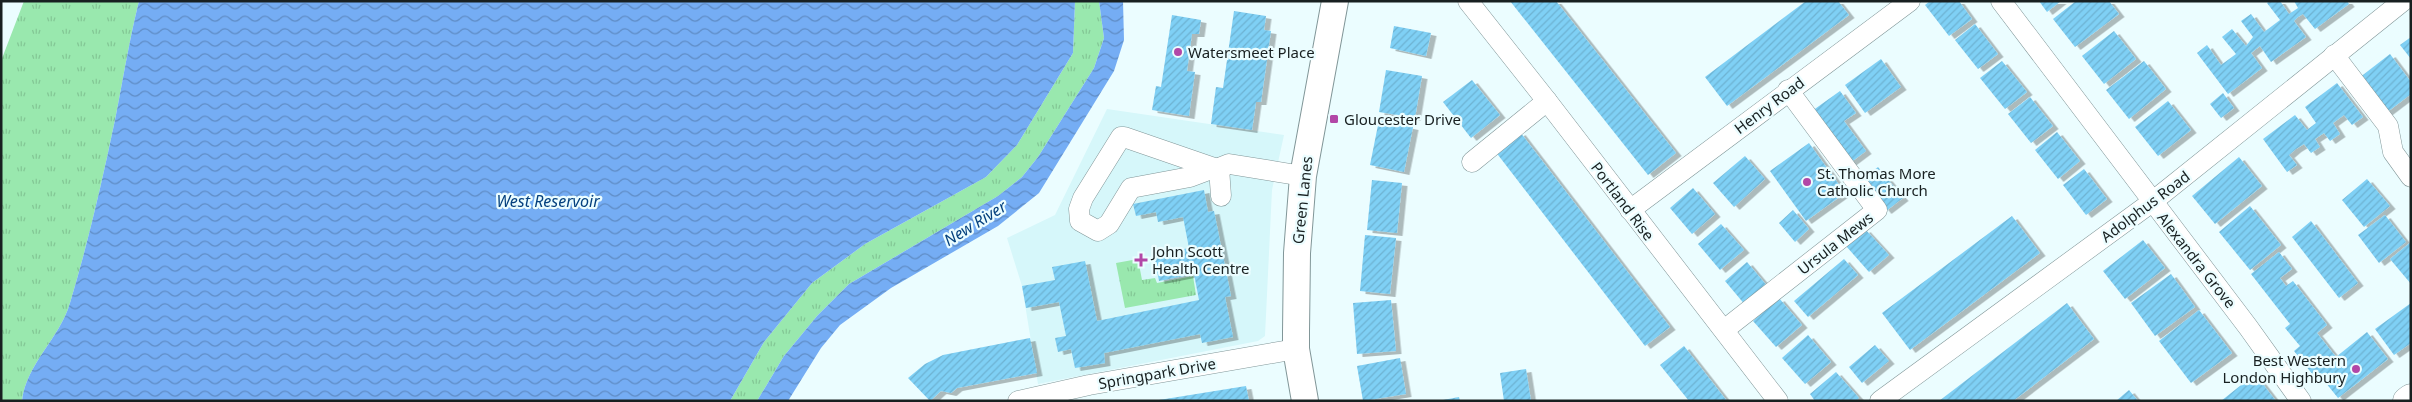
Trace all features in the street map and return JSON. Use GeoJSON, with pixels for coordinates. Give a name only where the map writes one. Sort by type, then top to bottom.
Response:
{"type":"FeatureCollection","features":[{"type":"Feature","properties":{"kind":"highway"},"geometry":{"type":"LineString","coordinates":[[2407,401],[2411,398]]}},
{"type":"Feature","properties":{"kind":"main road","name":"Green Lanes"},"geometry":{"type":"LineString","coordinates":[[1305,401],[1296,349],[1297,253],[1303,176],[1336,1]]}},
{"type":"Feature","properties":{"kind":"street","name":"Portland Rise"},"geometry":{"type":"LineString","coordinates":[[1468,1],[1778,401]]}},
{"type":"Feature","properties":{"kind":"street","name":"Henry Road"},"geometry":{"type":"LineString","coordinates":[[1630,210],[1788,90],[1910,1]]}},
{"type":"Feature","properties":{"kind":"street","name":"Alexandra Grove"},"geometry":{"type":"LineString","coordinates":[[2001,1],[2254,335],[2301,401]]}},
{"type":"Feature","properties":{"kind":"street","name":"Adolphus Road"},"geometry":{"type":"LineString","coordinates":[[1880,401],[2152,202],[2403,1]]}},
{"type":"Feature","properties":{"kind":"street"},"geometry":{"type":"LineString","coordinates":[[2334,55],[2388,126],[2394,152],[2411,177]]}},
{"type":"Feature","properties":{"kind":"street","name":"Ursula Mews"},"geometry":{"type":"LineString","coordinates":[[1724,330],[1877,210],[1788,90]]}},
{"type":"Feature","properties":{"kind":"street"},"geometry":{"type":"LineString","coordinates":[[1472,162],[1547,101]]}},
{"type":"Feature","properties":{"kind":"street"},"geometry":{"type":"LineString","coordinates":[[1121,138],[1214,168],[1190,177],[1152,183],[1131,188],[1109,224],[1098,231],[1080,221],[1079,209],[1084,198],[1121,138]]}},
{"type":"Feature","properties":{"kind":"street"},"geometry":{"type":"LineString","coordinates":[[1221,196],[1219,168],[1229,164],[1263,167],[1271,171],[1303,176]]}},
{"type":"Feature","properties":{"kind":"street","name":"Springpark Drive"},"geometry":{"type":"LineString","coordinates":[[1018,401],[1099,384],[1296,349]]}},
{"type":"Feature","properties":{"kind":"shaded area","name":"John Scott Health Centre"},"geometry":{"type":"Polygon","coordinates":[[[1107,109],[1284,135],[1272,190],[1265,336],[1258,341],[1038,384],[1022,286],[1007,238],[1055,215],[1107,109]]]}},
{"type":"Feature","properties":{"kind":"green space"},"geometry":{"type":"Polygon","coordinates":[[[24,1],[139,1],[100,189],[70,303],[59,328],[30,375],[22,401],[1,401],[1,61],[24,1]]]}},
{"type":"Feature","properties":{"kind":"green space"},"geometry":{"type":"Polygon","coordinates":[[[1075,1],[1099,1],[1104,38],[1094,68],[1038,157],[1022,177],[998,196],[849,284],[817,316],[784,356],[757,401],[730,401],[764,342],[812,283],[865,244],[986,177],[1017,145],[1073,53],[1075,1]]]}},
{"type":"Feature","properties":{"kind":"green space"},"geometry":{"type":"Polygon","coordinates":[[[1138,259],[1142,280],[1155,278],[1157,283],[1193,276],[1196,295],[1125,308],[1116,263],[1138,259]]]}},
{"type":"Feature","properties":{"kind":"water","name":"West Reservoir"},"geometry":{"type":"Polygon","coordinates":[[[139,1],[1075,1],[1073,53],[1017,145],[986,177],[865,244],[812,283],[764,342],[730,401],[22,401],[30,375],[59,328],[70,303],[100,189],[139,1]]]}},
{"type":"Feature","properties":{"kind":"water","name":"New River"},"geometry":{"type":"Polygon","coordinates":[[[1099,1],[1123,1],[1124,40],[1114,71],[1039,193],[998,226],[891,288],[840,325],[821,348],[788,401],[757,401],[784,356],[817,316],[849,284],[998,196],[1022,177],[1038,157],[1094,68],[1104,38],[1099,1]]]}},
{"type":"Feature","properties":{"kind":"building"},"geometry":{"type":"Polygon","coordinates":[[[1510,1],[1556,1],[1676,153],[1648,175],[1510,1]]]}},
{"type":"Feature","properties":{"kind":"building"},"geometry":{"type":"Polygon","coordinates":[[[1806,1],[1838,1],[1849,15],[1727,106],[1705,77],[1806,1]]]}},
{"type":"Feature","properties":{"kind":"building"},"geometry":{"type":"Polygon","coordinates":[[[1930,1],[1959,1],[1972,19],[1949,36],[1925,5],[1930,1]]]}},
{"type":"Feature","properties":{"kind":"building"},"geometry":{"type":"Polygon","coordinates":[[[2039,1],[2061,1],[2047,12],[2039,1]]]}},
{"type":"Feature","properties":{"kind":"building"},"geometry":{"type":"Polygon","coordinates":[[[2076,1],[2109,1],[2119,14],[2075,47],[2053,19],[2076,1]]]}},
{"type":"Feature","properties":{"kind":"building"},"geometry":{"type":"Polygon","coordinates":[[[2269,1],[2280,1],[2289,14],[2298,8],[2294,1],[2347,1],[2349,4],[2315,29],[2303,14],[2298,17],[2294,21],[2306,37],[2271,62],[2260,46],[2251,53],[2262,68],[2228,94],[2197,53],[2207,45],[2221,65],[2236,54],[2222,37],[2232,29],[2246,46],[2253,37],[2241,21],[2251,14],[2264,32],[2280,20],[2267,3],[2269,1]]]}},
{"type":"Feature","properties":{"kind":"building"},"geometry":{"type":"Polygon","coordinates":[[[1234,11],[1266,16],[1264,30],[1271,31],[1261,102],[1256,102],[1252,130],[1211,124],[1216,87],[1223,88],[1234,11]]]}},
{"type":"Feature","properties":{"kind":"building","name":"Watersmeet Place"},"geometry":{"type":"Polygon","coordinates":[[[1172,15],[1201,20],[1199,34],[1192,34],[1187,71],[1195,72],[1189,116],[1152,110],[1156,86],[1161,87],[1172,15]]]}},
{"type":"Feature","properties":{"kind":"building"},"geometry":{"type":"Polygon","coordinates":[[[1975,24],[1998,54],[1978,69],[1955,40],[1975,24]]]}},
{"type":"Feature","properties":{"kind":"building"},"geometry":{"type":"Polygon","coordinates":[[[1394,26],[1431,33],[1426,56],[1390,48],[1394,26]]]}},
{"type":"Feature","properties":{"kind":"building"},"geometry":{"type":"Polygon","coordinates":[[[2114,31],[2136,59],[2104,84],[2082,56],[2114,31]]]}},
{"type":"Feature","properties":{"kind":"building"},"geometry":{"type":"Polygon","coordinates":[[[2411,37],[2411,59],[2400,45],[2411,37]]]}},
{"type":"Feature","properties":{"kind":"building"},"geometry":{"type":"Polygon","coordinates":[[[2390,54],[2411,82],[2411,94],[2386,113],[2359,78],[2390,54]]]}},
{"type":"Feature","properties":{"kind":"building"},"geometry":{"type":"Polygon","coordinates":[[[1881,59],[1901,87],[1865,113],[1845,85],[1881,59]]]}},
{"type":"Feature","properties":{"kind":"building"},"geometry":{"type":"Polygon","coordinates":[[[2002,61],[2027,92],[2005,109],[1980,78],[2002,61]]]}},
{"type":"Feature","properties":{"kind":"building"},"geometry":{"type":"Polygon","coordinates":[[[2144,61],[2166,89],[2129,119],[2106,90],[2144,61]]]}},
{"type":"Feature","properties":{"kind":"building"},"geometry":{"type":"Polygon","coordinates":[[[1386,70],[1422,76],[1415,118],[1379,112],[1386,70]]]}},
{"type":"Feature","properties":{"kind":"building"},"geometry":{"type":"Polygon","coordinates":[[[1472,80],[1500,115],[1471,138],[1443,102],[1472,80]]]}},
{"type":"Feature","properties":{"kind":"building"},"geometry":{"type":"Polygon","coordinates":[[[2337,83],[2363,117],[2352,125],[2344,115],[2333,123],[2340,134],[2330,141],[2324,133],[2315,139],[2320,147],[2311,153],[2304,144],[2296,149],[2289,155],[2297,165],[2287,172],[2263,139],[2295,115],[2307,130],[2316,123],[2305,107],[2337,83]]]}},
{"type":"Feature","properties":{"kind":"building"},"geometry":{"type":"Polygon","coordinates":[[[1840,91],[1856,113],[1844,121],[1866,151],[1850,163],[1812,111],[1840,91]]]}},
{"type":"Feature","properties":{"kind":"building"},"geometry":{"type":"Polygon","coordinates":[[[2223,93],[2234,108],[2221,118],[2210,104],[2223,93]]]}},
{"type":"Feature","properties":{"kind":"building"},"geometry":{"type":"Polygon","coordinates":[[[2030,97],[2053,126],[2031,143],[2008,114],[2030,97]]]}},
{"type":"Feature","properties":{"kind":"building"},"geometry":{"type":"Polygon","coordinates":[[[2168,101],[2191,130],[2158,156],[2135,127],[2168,101]]]}},
{"type":"Feature","properties":{"kind":"building"},"geometry":{"type":"Polygon","coordinates":[[[1379,120],[1413,127],[1404,172],[1370,165],[1379,120]]]}},
{"type":"Feature","properties":{"kind":"building"},"geometry":{"type":"Polygon","coordinates":[[[1520,132],[1670,327],[1645,346],[1495,151],[1520,132]]]}},
{"type":"Feature","properties":{"kind":"building"},"geometry":{"type":"Polygon","coordinates":[[[2057,132],[2080,161],[2058,179],[2035,150],[2057,132]]]}},
{"type":"Feature","properties":{"kind":"building","name":"St. Thomas More Catholic Church"},"geometry":{"type":"Polygon","coordinates":[[[1809,143],[1845,193],[1806,221],[1770,171],[1809,143]]]}},
{"type":"Feature","properties":{"kind":"building"},"geometry":{"type":"Polygon","coordinates":[[[1745,156],[1765,179],[1734,207],[1713,183],[1745,156]]]}},
{"type":"Feature","properties":{"kind":"building"},"geometry":{"type":"Polygon","coordinates":[[[2239,157],[2262,186],[2215,224],[2192,196],[2239,157]]]}},
{"type":"Feature","properties":{"kind":"building"},"geometry":{"type":"Polygon","coordinates":[[[1878,167],[1903,198],[1886,211],[1861,180],[1878,167]]]}},
{"type":"Feature","properties":{"kind":"building"},"geometry":{"type":"Polygon","coordinates":[[[2084,169],[2107,199],[2086,215],[2063,185],[2084,169]]]}},
{"type":"Feature","properties":{"kind":"building"},"geometry":{"type":"Polygon","coordinates":[[[2367,179],[2390,206],[2364,227],[2342,200],[2367,179]]]}},
{"type":"Feature","properties":{"kind":"building"},"geometry":{"type":"Polygon","coordinates":[[[1372,180],[1402,183],[1397,233],[1367,230],[1372,180]]]}},
{"type":"Feature","properties":{"kind":"building"},"geometry":{"type":"Polygon","coordinates":[[[1693,188],[1715,214],[1692,234],[1670,208],[1693,188]]]}},
{"type":"Feature","properties":{"kind":"building"},"geometry":{"type":"Polygon","coordinates":[[[1204,190],[1208,212],[1214,211],[1231,296],[1225,297],[1233,337],[1202,343],[1200,334],[1104,353],[1105,363],[1075,368],[1071,349],[1058,352],[1055,338],[1066,336],[1059,302],[1026,308],[1022,286],[1055,280],[1052,267],[1085,261],[1097,321],[1199,300],[1194,274],[1159,281],[1154,255],[1189,248],[1183,217],[1158,222],[1156,212],[1136,216],[1133,204],[1204,190]]]}},
{"type":"Feature","properties":{"kind":"building"},"geometry":{"type":"Polygon","coordinates":[[[2250,206],[2281,245],[2250,270],[2219,232],[2250,206]]]}},
{"type":"Feature","properties":{"kind":"building"},"geometry":{"type":"Polygon","coordinates":[[[1793,210],[1809,229],[1795,242],[1779,223],[1793,210]]]}},
{"type":"Feature","properties":{"kind":"building"},"geometry":{"type":"Polygon","coordinates":[[[2385,215],[2406,242],[2379,263],[2358,235],[2385,215]]]}},
{"type":"Feature","properties":{"kind":"building"},"geometry":{"type":"Polygon","coordinates":[[[2012,216],[2040,253],[1910,350],[1882,313],[2012,216]]]}},
{"type":"Feature","properties":{"kind":"building"},"geometry":{"type":"Polygon","coordinates":[[[2311,221],[2358,283],[2339,298],[2292,237],[2311,221]]]}},
{"type":"Feature","properties":{"kind":"building"},"geometry":{"type":"Polygon","coordinates":[[[1721,224],[1744,250],[1720,270],[1698,244],[1721,224]]]}},
{"type":"Feature","properties":{"kind":"building"},"geometry":{"type":"Polygon","coordinates":[[[1865,229],[1889,255],[1869,272],[1846,246],[1865,229]]]}},
{"type":"Feature","properties":{"kind":"building"},"geometry":{"type":"Polygon","coordinates":[[[1365,235],[1396,238],[1390,294],[1360,291],[1365,235]]]}},
{"type":"Feature","properties":{"kind":"building"},"geometry":{"type":"Polygon","coordinates":[[[2143,240],[2165,268],[2125,299],[2103,271],[2143,240]]]}},
{"type":"Feature","properties":{"kind":"building"},"geometry":{"type":"Polygon","coordinates":[[[2411,242],[2411,284],[2390,259],[2411,242]]]}},
{"type":"Feature","properties":{"kind":"building"},"geometry":{"type":"Polygon","coordinates":[[[2279,252],[2292,269],[2280,278],[2286,286],[2293,281],[2327,325],[2317,333],[2336,357],[2367,332],[2388,359],[2338,398],[2317,372],[2313,375],[2294,351],[2300,346],[2285,328],[2290,324],[2251,274],[2279,252]]]}},
{"type":"Feature","properties":{"kind":"building"},"geometry":{"type":"Polygon","coordinates":[[[1844,259],[1858,275],[1808,317],[1794,301],[1844,259]]]}},
{"type":"Feature","properties":{"kind":"building"},"geometry":{"type":"Polygon","coordinates":[[[1747,262],[1768,287],[1746,306],[1725,281],[1747,262]]]}},
{"type":"Feature","properties":{"kind":"building"},"geometry":{"type":"Polygon","coordinates":[[[2171,274],[2195,307],[2155,336],[2131,303],[2171,274]]]}},
{"type":"Feature","properties":{"kind":"building"},"geometry":{"type":"Polygon","coordinates":[[[1779,298],[1802,325],[1776,347],[1753,321],[1779,298]]]}},
{"type":"Feature","properties":{"kind":"building"},"geometry":{"type":"Polygon","coordinates":[[[1391,300],[1396,351],[1357,354],[1353,303],[1391,300]]]}},
{"type":"Feature","properties":{"kind":"building"},"geometry":{"type":"Polygon","coordinates":[[[2067,303],[2094,339],[2013,401],[1939,401],[2067,303]]]}},
{"type":"Feature","properties":{"kind":"building"},"geometry":{"type":"Polygon","coordinates":[[[2411,303],[2411,343],[2394,355],[2375,329],[2411,303]]]}},
{"type":"Feature","properties":{"kind":"building"},"geometry":{"type":"Polygon","coordinates":[[[2199,310],[2232,353],[2191,383],[2159,341],[2199,310]]]}},
{"type":"Feature","properties":{"kind":"building"},"geometry":{"type":"Polygon","coordinates":[[[1808,335],[1831,362],[1805,384],[1782,358],[1808,335]]]}},
{"type":"Feature","properties":{"kind":"building"},"geometry":{"type":"Polygon","coordinates":[[[1030,338],[1037,373],[957,388],[951,393],[941,391],[930,401],[908,378],[925,364],[943,355],[1030,338]]]}},
{"type":"Feature","properties":{"kind":"building"},"geometry":{"type":"Polygon","coordinates":[[[1875,345],[1889,361],[1862,383],[1849,367],[1875,345]]]}},
{"type":"Feature","properties":{"kind":"building"},"geometry":{"type":"Polygon","coordinates":[[[1684,346],[1727,401],[1689,401],[1660,365],[1684,346]]]}},
{"type":"Feature","properties":{"kind":"building"},"geometry":{"type":"Polygon","coordinates":[[[1400,358],[1406,394],[1363,401],[1357,366],[1400,358]]]}},
{"type":"Feature","properties":{"kind":"building"},"geometry":{"type":"Polygon","coordinates":[[[1526,369],[1531,401],[1504,401],[1500,373],[1526,369]]]}},
{"type":"Feature","properties":{"kind":"building"},"geometry":{"type":"Polygon","coordinates":[[[1836,372],[1859,398],[1856,401],[1815,401],[1810,394],[1836,372]]]}},
{"type":"Feature","properties":{"kind":"building"},"geometry":{"type":"Polygon","coordinates":[[[2255,374],[2276,401],[2221,401],[2255,374]]]}},
{"type":"Feature","properties":{"kind":"building"},"geometry":{"type":"Polygon","coordinates":[[[1246,386],[1249,401],[1159,401],[1159,400],[1246,386]]]}},
{"type":"Feature","properties":{"kind":"building"},"geometry":{"type":"Polygon","coordinates":[[[2129,390],[2138,401],[2116,401],[2129,390]]]}},
{"type":"Feature","properties":{"kind":"building"},"geometry":{"type":"Polygon","coordinates":[[[1459,397],[1460,401],[1443,401],[1443,400],[1459,397]]]}},
{"type":"Feature","properties":{"kind":"place","name":"Watersmeet Place"},"geometry":{"type":"Point","coordinates":[1178,52]}},
{"type":"Feature","properties":{"kind":"place","name":"Gloucester Drive"},"geometry":{"type":"Point","coordinates":[1334,119]}},
{"type":"Feature","properties":{"kind":"place","name":"St. Thomas More Catholic Church"},"geometry":{"type":"Point","coordinates":[1807,182]}},
{"type":"Feature","properties":{"kind":"place","name":"John Scott Health Centre"},"geometry":{"type":"Point","coordinates":[1141,260]}},
{"type":"Feature","properties":{"kind":"place","name":"Best Western London Highbury"},"geometry":{"type":"Point","coordinates":[2356,369]}}]}
